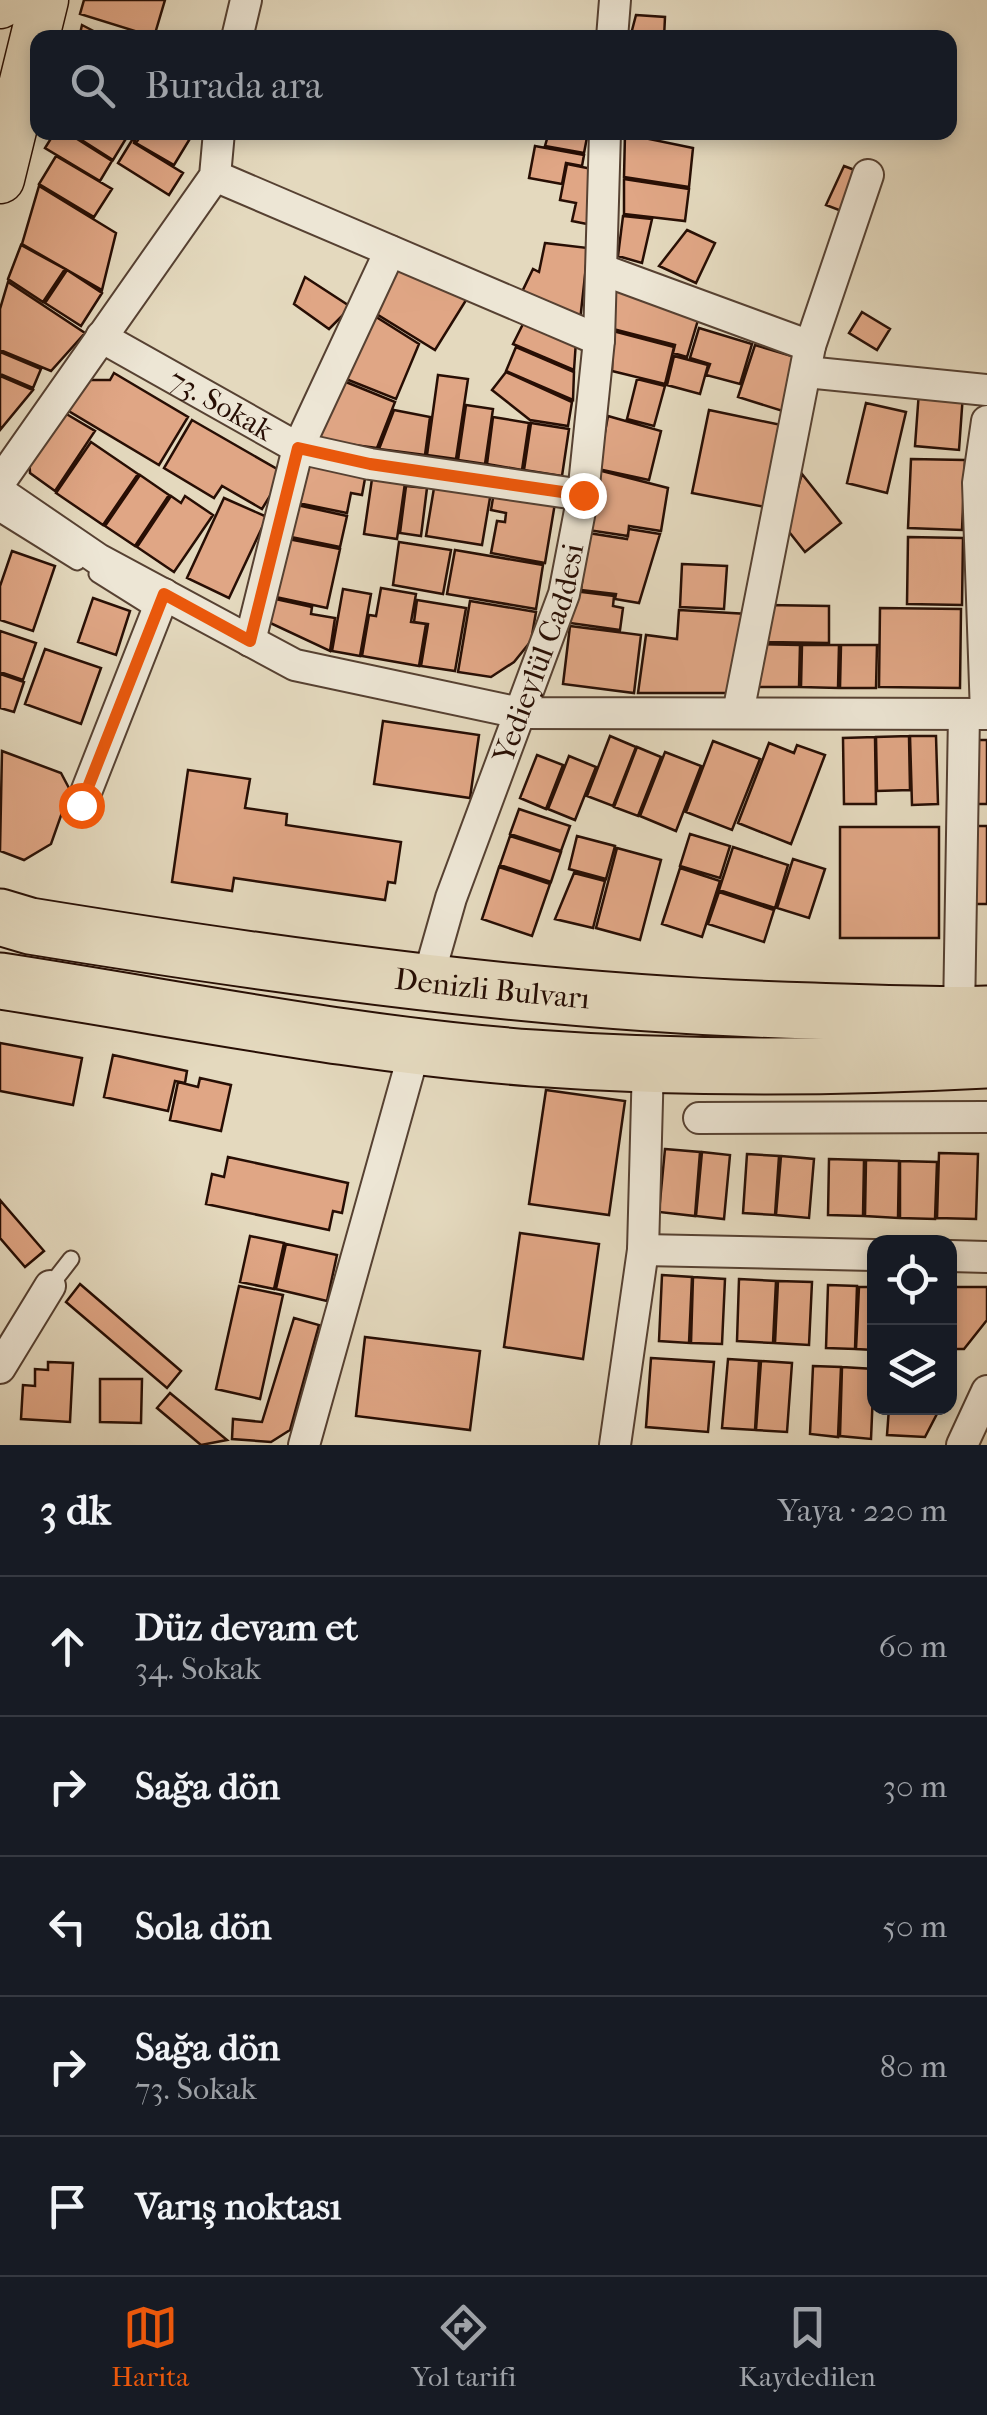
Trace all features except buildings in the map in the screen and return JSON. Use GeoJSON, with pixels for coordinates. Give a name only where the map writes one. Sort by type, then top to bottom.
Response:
{"type":"FeatureCollection","features":[{"type":"Feature","properties":{"kind":"highway","name":"Denizli Bulvarı"},"geometry":{"type":"LineString","coordinates":[[0,917],[30,926],[236,959],[427,982],[978,1030]]}},
{"type":"Feature","properties":{"kind":"highway","name":"Denizli Bulvarı"},"geometry":{"type":"LineString","coordinates":[[0,981],[416,1045],[531,1058],[860,1066],[978,1030]]}},
{"type":"Feature","properties":{"kind":"main road"},"geometry":{"type":"LineString","coordinates":[[37,30],[44,0]]}},
{"type":"Feature","properties":{"kind":"main road"},"geometry":{"type":"LineString","coordinates":[[0,180],[30,57]]}},
{"type":"Feature","properties":{"kind":"street"},"geometry":{"type":"LineString","coordinates":[[239,30],[246,0]]}},
{"type":"Feature","properties":{"kind":"street"},"geometry":{"type":"LineString","coordinates":[[613,30],[615,0]]}},
{"type":"Feature","properties":{"kind":"street"},"geometry":{"type":"LineString","coordinates":[[0,482],[214,176],[218,140]]}},
{"type":"Feature","properties":{"kind":"street","name":"Yedieylül Caddesi"},"geometry":{"type":"LineString","coordinates":[[427,982],[451,898],[564,594],[583,495],[599,340],[605,140]]}},
{"type":"Feature","properties":{"kind":"street"},"geometry":{"type":"LineString","coordinates":[[738,714],[808,359],[868,175]]}},
{"type":"Feature","properties":{"kind":"street"},"geometry":{"type":"LineString","coordinates":[[214,176],[599,340]]}},
{"type":"Feature","properties":{"kind":"street"},"geometry":{"type":"LineString","coordinates":[[250,641],[298,448],[390,250]]}},
{"type":"Feature","properties":{"kind":"street"},"geometry":{"type":"LineString","coordinates":[[602,270],[808,359],[987,390]]}},
{"type":"Feature","properties":{"kind":"street","name":"73. Sokak"},"geometry":{"type":"LineString","coordinates":[[101,337],[298,448],[370,464],[583,495]]}},
{"type":"Feature","properties":{"kind":"street"},"geometry":{"type":"LineString","coordinates":[[978,1030],[973,950],[979,714],[978,483],[987,421]]}},
{"type":"Feature","properties":{"kind":"street"},"geometry":{"type":"LineString","coordinates":[[0,492],[160,603],[250,641],[296,666],[520,713],[979,714]]}},
{"type":"Feature","properties":{"kind":"street"},"geometry":{"type":"LineString","coordinates":[[81,805],[160,603]]}},
{"type":"Feature","properties":{"kind":"street"},"geometry":{"type":"LineString","coordinates":[[304,1445],[416,1045]]}},
{"type":"Feature","properties":{"kind":"street"},"geometry":{"type":"LineString","coordinates":[[615,1445],[642,1250],[648,1063]]}},
{"type":"Feature","properties":{"kind":"street"},"geometry":{"type":"LineString","coordinates":[[699,1118],[987,1117]]}},
{"type":"Feature","properties":{"kind":"street"},"geometry":{"type":"LineString","coordinates":[[642,1250],[867,1255]]}},
{"type":"Feature","properties":{"kind":"street"},"geometry":{"type":"LineString","coordinates":[[957,1256],[987,1257]]}},
{"type":"Feature","properties":{"kind":"street"},"geometry":{"type":"LineString","coordinates":[[0,1368],[50,1286]]}},
{"type":"Feature","properties":{"kind":"street"},"geometry":{"type":"LineString","coordinates":[[962,1445],[987,1391]]}},
{"type":"Feature","properties":{"kind":"lane"},"geometry":{"type":"LineString","coordinates":[[0,514],[160,603]]}},
{"type":"Feature","properties":{"kind":"lane"},"geometry":{"type":"LineString","coordinates":[[50,1286],[72,1259]]}},
{"type":"Feature","properties":{"kind":"route"},"geometry":{"type":"LineString","coordinates":[[81,805],[126,681],[164,594],[250,641],[270,547],[298,448],[370,464],[583,495]]}}]}
